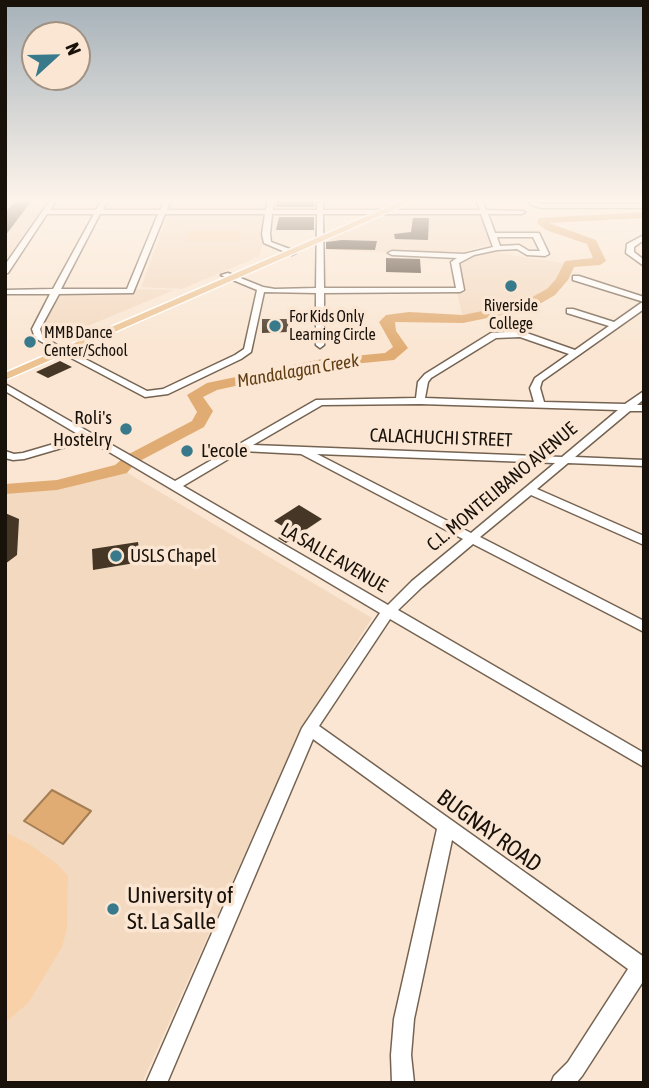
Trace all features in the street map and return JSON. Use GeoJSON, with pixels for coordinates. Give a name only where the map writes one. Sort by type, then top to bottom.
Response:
{"type":"FeatureCollection","features":[{"type":"Feature","properties":{"kind":"main road"},"geometry":{"type":"LineString","coordinates":[[5,377],[97,332],[293,250]]}},
{"type":"Feature","properties":{"kind":"main road"},"geometry":{"type":"LineString","coordinates":[[5,367],[59,349]]}},
{"type":"Feature","properties":{"kind":"street"},"geometry":{"type":"LineString","coordinates":[[5,271],[19,250]]}},
{"type":"Feature","properties":{"kind":"street"},"geometry":{"type":"LineString","coordinates":[[77,250],[35,332],[59,349],[145,394],[165,392],[239,357],[248,349],[261,289]]}},
{"type":"Feature","properties":{"kind":"street"},"geometry":{"type":"LineString","coordinates":[[5,292],[124,292],[133,289],[148,250]]}},
{"type":"Feature","properties":{"kind":"street"},"geometry":{"type":"LineString","coordinates":[[282,250],[288,252]]}},
{"type":"Feature","properties":{"kind":"street"},"geometry":{"type":"LineString","coordinates":[[320,345],[321,250]]}},
{"type":"Feature","properties":{"kind":"street"},"geometry":{"type":"LineString","coordinates":[[392,253],[463,256],[489,250]]}},
{"type":"Feature","properties":{"kind":"street"},"geometry":{"type":"LineString","coordinates":[[523,250],[527,253],[545,254],[543,250]]}},
{"type":"Feature","properties":{"kind":"street"},"geometry":{"type":"LineString","coordinates":[[630,250],[630,253],[644,264]]}},
{"type":"Feature","properties":{"kind":"street"},"geometry":{"type":"LineString","coordinates":[[229,276],[261,289],[320,292],[460,290],[454,266],[463,256]]}},
{"type":"Feature","properties":{"kind":"street"},"geometry":{"type":"LineString","coordinates":[[576,278],[644,300]]}},
{"type":"Feature","properties":{"kind":"street"},"geometry":{"type":"LineString","coordinates":[[540,404],[535,384],[644,305]]}},
{"type":"Feature","properties":{"kind":"street"},"geometry":{"type":"LineString","coordinates":[[570,311],[615,325]]}},
{"type":"Feature","properties":{"kind":"street"},"geometry":{"type":"LineString","coordinates":[[420,401],[423,382],[428,376],[494,335],[521,334],[575,353]]}},
{"type":"Feature","properties":{"kind":"street","name":"LA SALLE AVENUE"},"geometry":{"type":"LineString","coordinates":[[5,387],[644,761]]}},
{"type":"Feature","properties":{"kind":"street","name":"C.L. MONTELIBANO AVENUE"},"geometry":{"type":"LineString","coordinates":[[156,1083],[310,728],[388,612],[471,538],[644,394]]}},
{"type":"Feature","properties":{"kind":"street"},"geometry":{"type":"LineString","coordinates":[[173,487],[320,402],[420,401],[644,408]]}},
{"type":"Feature","properties":{"kind":"street"},"geometry":{"type":"LineString","coordinates":[[5,454],[13,457],[24,456],[89,437]]}},
{"type":"Feature","properties":{"kind":"street","name":"CALACHUCHI STREET"},"geometry":{"type":"LineString","coordinates":[[237,448],[644,463]]}},
{"type":"Feature","properties":{"kind":"street"},"geometry":{"type":"LineString","coordinates":[[302,451],[644,627]]}},
{"type":"Feature","properties":{"kind":"street"},"geometry":{"type":"LineString","coordinates":[[529,490],[639,538],[644,524]]}},
{"type":"Feature","properties":{"kind":"street","name":"BUGNAY ROAD"},"geometry":{"type":"LineString","coordinates":[[310,728],[642,968]]}},
{"type":"Feature","properties":{"kind":"street"},"geometry":{"type":"LineString","coordinates":[[403,1083],[401,1055],[404,1019],[446,828]]}},
{"type":"Feature","properties":{"kind":"street"},"geometry":{"type":"LineString","coordinates":[[561,1083],[575,1069],[642,968]]}},
{"type":"Feature","properties":{"kind":"shaded area"},"geometry":{"type":"Polygon","coordinates":[[[5,250],[16,250],[5,265],[5,250]]]}},
{"type":"Feature","properties":{"kind":"shaded area"},"geometry":{"type":"Polygon","coordinates":[[[155,250],[261,250],[260,256],[182,289],[141,287],[155,250]]]}},
{"type":"Feature","properties":{"kind":"shaded area"},"geometry":{"type":"Polygon","coordinates":[[[339,250],[468,250],[452,258],[339,250]]]}},
{"type":"Feature","properties":{"kind":"shaded area","name":"Riverside College"},"geometry":{"type":"Polygon","coordinates":[[[499,251],[498,253],[569,264],[562,280],[542,299],[504,312],[463,319],[457,293],[466,292],[459,265],[473,254],[499,251]]]}},
{"type":"Feature","properties":{"kind":"shaded area"},"geometry":{"type":"Polygon","coordinates":[[[174,290],[59,338],[37,326],[57,291],[174,290]]]}},
{"type":"Feature","properties":{"kind":"shaded area","name":"University of St. La Salle"},"geometry":{"type":"Polygon","coordinates":[[[121,469],[372,618],[298,735],[142,1083],[5,1083],[5,489],[57,485],[121,469]]]}},
{"type":"Feature","properties":{"kind":"shaded area"},"geometry":{"type":"Polygon","coordinates":[[[52,790],[91,811],[63,844],[24,821],[52,790]]]}},
{"type":"Feature","properties":{"kind":"shaded area"},"geometry":{"type":"Polygon","coordinates":[[[5,832],[29,844],[57,864],[68,876],[67,928],[62,947],[29,1002],[5,1023],[5,832]]]}},
{"type":"Feature","properties":{"kind":"building"},"geometry":{"type":"Polygon","coordinates":[[[386,258],[420,259],[421,273],[386,272],[386,258]]]}},
{"type":"Feature","properties":{"kind":"building","name":"For Kids Only Learning Circle"},"geometry":{"type":"Polygon","coordinates":[[[262,319],[289,319],[288,332],[262,333],[262,319]]]}},
{"type":"Feature","properties":{"kind":"building"},"geometry":{"type":"Polygon","coordinates":[[[60,361],[72,367],[48,378],[36,372],[60,361]]]}},
{"type":"Feature","properties":{"kind":"building"},"geometry":{"type":"Polygon","coordinates":[[[299,505],[322,519],[286,543],[278,538],[289,530],[274,521],[299,505]]]}},
{"type":"Feature","properties":{"kind":"building"},"geometry":{"type":"Polygon","coordinates":[[[5,513],[19,519],[17,555],[5,564],[5,513]]]}},
{"type":"Feature","properties":{"kind":"building","name":"USLS Chapel"},"geometry":{"type":"Polygon","coordinates":[[[138,542],[141,562],[93,570],[92,549],[138,542]]]}},
{"type":"Feature","properties":{"kind":"waterway","name":"Mandalagan Creek"},"geometry":{"type":"LineString","coordinates":[[133,459],[198,424],[205,411],[198,404],[195,395],[212,386],[322,363],[389,357],[401,348],[389,331],[386,322],[391,318],[409,316],[463,319],[526,306],[551,292],[562,280],[569,264],[600,261],[595,250]]}},
{"type":"Feature","properties":{"kind":"waterway","name":"Mandalagan Creek"},"geometry":{"type":"LineString","coordinates":[[5,489],[57,485],[121,469],[125,464]]}},
{"type":"Feature","properties":{"kind":"place","name":"Riverside College"},"geometry":{"type":"Point","coordinates":[511,286]}},
{"type":"Feature","properties":{"kind":"place","name":"For Kids Only Learning Circle"},"geometry":{"type":"Point","coordinates":[275,326]}},
{"type":"Feature","properties":{"kind":"place","name":"MMB Dance Center/School"},"geometry":{"type":"Point","coordinates":[30,342]}},
{"type":"Feature","properties":{"kind":"place","name":"Roli's Hostelry"},"geometry":{"type":"Point","coordinates":[126,429]}},
{"type":"Feature","properties":{"kind":"place","name":"L'ecole"},"geometry":{"type":"Point","coordinates":[187,451]}},
{"type":"Feature","properties":{"kind":"place","name":"USLS Chapel"},"geometry":{"type":"Point","coordinates":[116,556]}},
{"type":"Feature","properties":{"kind":"place","name":"University of St. La Salle"},"geometry":{"type":"Point","coordinates":[113,909]}}]}
